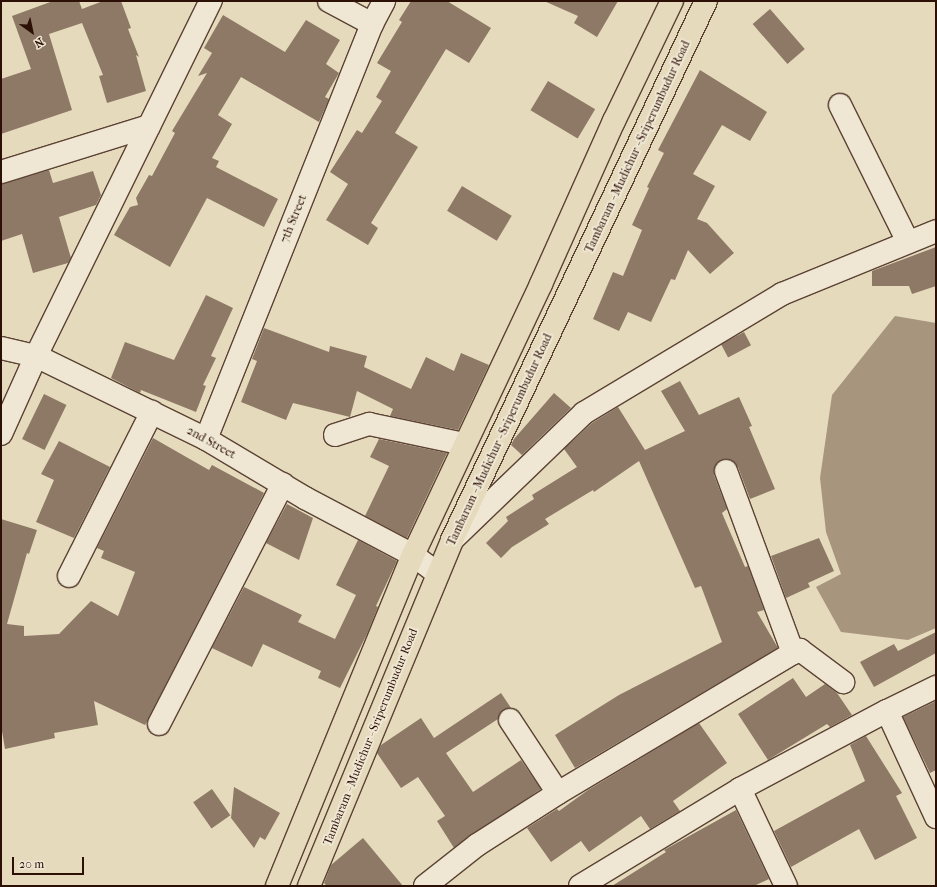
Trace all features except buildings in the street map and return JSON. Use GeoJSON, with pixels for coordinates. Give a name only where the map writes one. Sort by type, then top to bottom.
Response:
{"type":"FeatureCollection","features":[{"type":"Feature","properties":{"kind":"main road"},"geometry":{"type":"LineString","coordinates":[[277,886],[413,555],[672,1]]}},
{"type":"Feature","properties":{"kind":"main road","name":"Tambaram - Mudichur - Sriperumbudur Road"},"geometry":{"type":"LineString","coordinates":[[309,886],[452,540],[706,1]]}},
{"type":"Feature","properties":{"kind":"street"},"geometry":{"type":"LineString","coordinates":[[1,434],[36,356],[211,1]]}},
{"type":"Feature","properties":{"kind":"street"},"geometry":{"type":"LineString","coordinates":[[328,1],[372,24]]}},
{"type":"Feature","properties":{"kind":"street","name":"7th Street"},"geometry":{"type":"LineString","coordinates":[[206,439],[372,24],[384,1]]}},
{"type":"Feature","properties":{"kind":"street"},"geometry":{"type":"LineString","coordinates":[[840,105],[908,242]]}},
{"type":"Feature","properties":{"kind":"street"},"geometry":{"type":"LineString","coordinates":[[1,172],[149,126]]}},
{"type":"Feature","properties":{"kind":"street"},"geometry":{"type":"LineString","coordinates":[[452,540],[584,413],[782,294],[936,231]]}},
{"type":"Feature","properties":{"kind":"street","name":"2nd Street"},"geometry":{"type":"LineString","coordinates":[[1,348],[36,356],[206,439],[283,484],[413,555],[438,574]]}},
{"type":"Feature","properties":{"kind":"street"},"geometry":{"type":"LineString","coordinates":[[69,576],[152,412]]}},
{"type":"Feature","properties":{"kind":"street"},"geometry":{"type":"LineString","coordinates":[[335,435],[369,424],[464,444]]}},
{"type":"Feature","properties":{"kind":"street"},"geometry":{"type":"LineString","coordinates":[[726,471],[793,653]]}},
{"type":"Feature","properties":{"kind":"street"},"geometry":{"type":"LineString","coordinates":[[159,724],[283,484]]}},
{"type":"Feature","properties":{"kind":"street"},"geometry":{"type":"LineString","coordinates":[[425,886],[477,845],[558,794],[793,653],[800,650],[843,682]]}},
{"type":"Feature","properties":{"kind":"street"},"geometry":{"type":"LineString","coordinates":[[580,886],[740,789],[887,711],[936,687]]}},
{"type":"Feature","properties":{"kind":"street"},"geometry":{"type":"LineString","coordinates":[[887,711],[936,817]]}},
{"type":"Feature","properties":{"kind":"street"},"geometry":{"type":"LineString","coordinates":[[510,720],[558,794]]}},
{"type":"Feature","properties":{"kind":"street"},"geometry":{"type":"LineString","coordinates":[[740,789],[786,886]]}},
{"type":"Feature","properties":{"kind":"shaded area"},"geometry":{"type":"Polygon","coordinates":[[[895,316],[936,323],[936,628],[908,640],[841,632],[816,587],[841,574],[826,532],[820,478],[832,395],[895,316]]]}}]}
